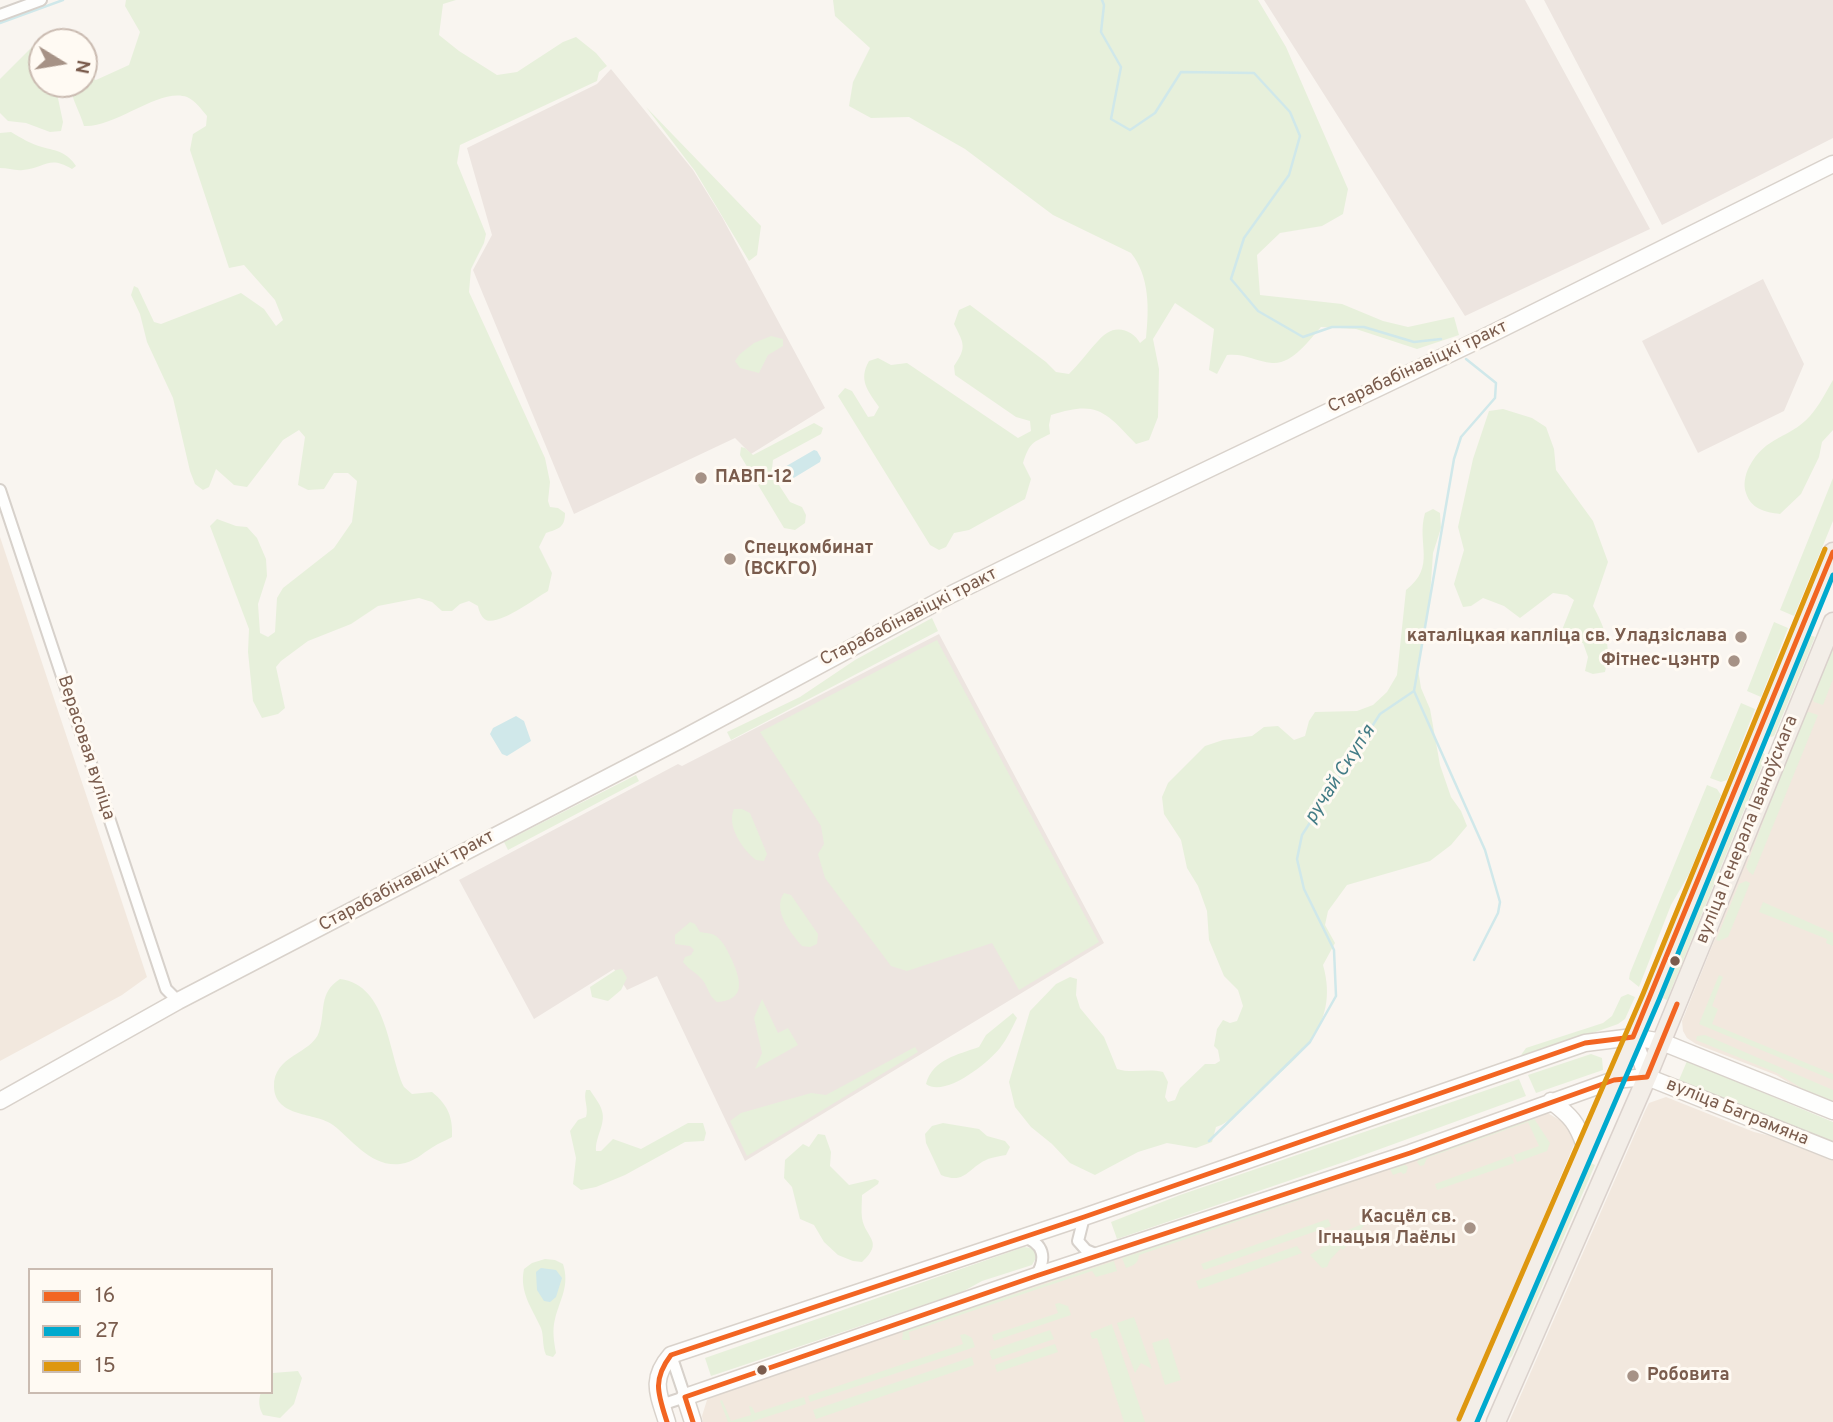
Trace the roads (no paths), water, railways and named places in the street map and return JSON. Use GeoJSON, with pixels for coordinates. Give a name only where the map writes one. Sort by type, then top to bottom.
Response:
{"type":"FeatureCollection","features":[{"type":"Feature","properties":{"kind":"main road","name":"вуліца Генерала Іваноўскага"},"geometry":{"type":"LineString","coordinates":[[1467,1422],[1633,1037],[1832,559]]}},
{"type":"Feature","properties":{"kind":"main road","name":"вуліца Генерала Іваноўскага"},"geometry":{"type":"LineString","coordinates":[[1496,1422],[1662,1042],[1833,622]]}},
{"type":"Feature","properties":{"kind":"main road"},"geometry":{"type":"LineString","coordinates":[[1760,728],[1762,736],[1768,742],[1775,743],[1785,738]]}},
{"type":"Feature","properties":{"kind":"main road"},"geometry":{"type":"LineString","coordinates":[[1750,753],[1757,747],[1766,747],[1773,751],[1775,763]]}},
{"type":"Feature","properties":{"kind":"main road"},"geometry":{"type":"LineString","coordinates":[[1499,1348],[1500,1359],[1509,1366],[1524,1360]]}},
{"type":"Feature","properties":{"kind":"main road"},"geometry":{"type":"LineString","coordinates":[[1488,1375],[1496,1368],[1503,1369],[1511,1375],[1512,1386]]}},
{"type":"Feature","properties":{"kind":"street"},"geometry":{"type":"LineString","coordinates":[[0,15],[41,0]]}},
{"type":"Feature","properties":{"kind":"street","name":"Старабабінавіцкі тракт"},"geometry":{"type":"LineString","coordinates":[[0,1101],[178,1001],[680,740],[952,594],[1491,334],[1833,164]]}},
{"type":"Feature","properties":{"kind":"street","name":"Верасовая вуліца"},"geometry":{"type":"LineString","coordinates":[[0,490],[166,989],[178,1001]]}},
{"type":"Feature","properties":{"kind":"street"},"geometry":{"type":"LineString","coordinates":[[0,530],[12,525]]}},
{"type":"Feature","properties":{"kind":"street"},"geometry":{"type":"LineString","coordinates":[[1633,1037],[1647,1077]]}},
{"type":"Feature","properties":{"kind":"street"},"geometry":{"type":"LineString","coordinates":[[667,1422],[657,1388],[659,1371],[671,1354],[1084,1217],[1585,1043],[1633,1037],[1662,1042],[1833,1111]]}},
{"type":"Feature","properties":{"kind":"street","name":"вуліца Баграмяна"},"geometry":{"type":"LineString","coordinates":[[685,1397],[1098,1255],[1410,1153],[1614,1080],[1647,1077],[1833,1152]]}},
{"type":"Feature","properties":{"kind":"street"},"geometry":{"type":"LineString","coordinates":[[1551,1101],[1568,1113],[1578,1126],[1585,1146]]}},
{"type":"Feature","properties":{"kind":"street"},"geometry":{"type":"LineString","coordinates":[[1084,1217],[1078,1241],[1086,1250],[1098,1255]]}},
{"type":"Feature","properties":{"kind":"street"},"geometry":{"type":"LineString","coordinates":[[1023,1237],[1038,1244],[1042,1251],[1042,1266],[1037,1276]]}},
{"type":"Feature","properties":{"kind":"street"},"geometry":{"type":"LineString","coordinates":[[671,1354],[693,1422]]}},
{"type":"Feature","properties":{"kind":"street"},"geometry":{"type":"LineString","coordinates":[[661,1405],[685,1397]]}},
{"type":"Feature","properties":{"kind":"water"},"geometry":{"type":"Polygon","coordinates":[[[814,450],[821,458],[820,462],[792,479],[784,473],[783,468],[814,450]]]}},
{"type":"Feature","properties":{"kind":"water"},"geometry":{"type":"Polygon","coordinates":[[[516,716],[524,721],[531,741],[507,756],[502,754],[490,734],[493,728],[516,716]]]}},
{"type":"Feature","properties":{"kind":"water"},"geometry":{"type":"Polygon","coordinates":[[[541,1268],[556,1270],[562,1278],[556,1297],[550,1302],[544,1301],[537,1290],[536,1272],[541,1268]]]}},
{"type":"Feature","properties":{"kind":"waterway"},"geometry":{"type":"LineString","coordinates":[[0,23],[63,0]]}},
{"type":"Feature","properties":{"kind":"waterway","name":"ручай Скупʼя"},"geometry":{"type":"LineString","coordinates":[[1102,0],[1104,5],[1101,32],[1121,67],[1111,119],[1130,130],[1155,113],[1181,72],[1254,73],[1290,112],[1300,136],[1289,175],[1244,238],[1231,279],[1258,311],[1303,337],[1332,327],[1364,327],[1414,342],[1441,339]]}},
{"type":"Feature","properties":{"kind":"waterway","name":"ручай Скупʼя"},"geometry":{"type":"LineString","coordinates":[[1209,1141],[1310,1042],[1336,996],[1334,950],[1304,889],[1297,859],[1302,835],[1380,714],[1414,691],[1454,459],[1461,437],[1495,398],[1496,383],[1466,359]]}},
{"type":"Feature","properties":{"kind":"waterway"},"geometry":{"type":"LineString","coordinates":[[1414,691],[1485,850],[1500,902],[1498,913],[1474,960]]}},
{"type":"Feature","properties":{"kind":"place","name":"ПАВП-12"},"geometry":{"type":"Point","coordinates":[701,478]}},
{"type":"Feature","properties":{"kind":"place","name":"Спецкомбинат (ВСКГО)"},"geometry":{"type":"Point","coordinates":[730,559]}},
{"type":"Feature","properties":{"kind":"place","name":"каталіцкая капліца св. Уладзіслава"},"geometry":{"type":"Point","coordinates":[1741,637]}},
{"type":"Feature","properties":{"kind":"place","name":"Фітнес-цэнтр"},"geometry":{"type":"Point","coordinates":[1734,661]}},
{"type":"Feature","properties":{"kind":"place","name":"Касцёл св. Ігнацыя Лаёлы"},"geometry":{"type":"Point","coordinates":[1470,1228]}},
{"type":"Feature","properties":{"kind":"place","name":"Робовита"},"geometry":{"type":"Point","coordinates":[1633,1376]}}]}
